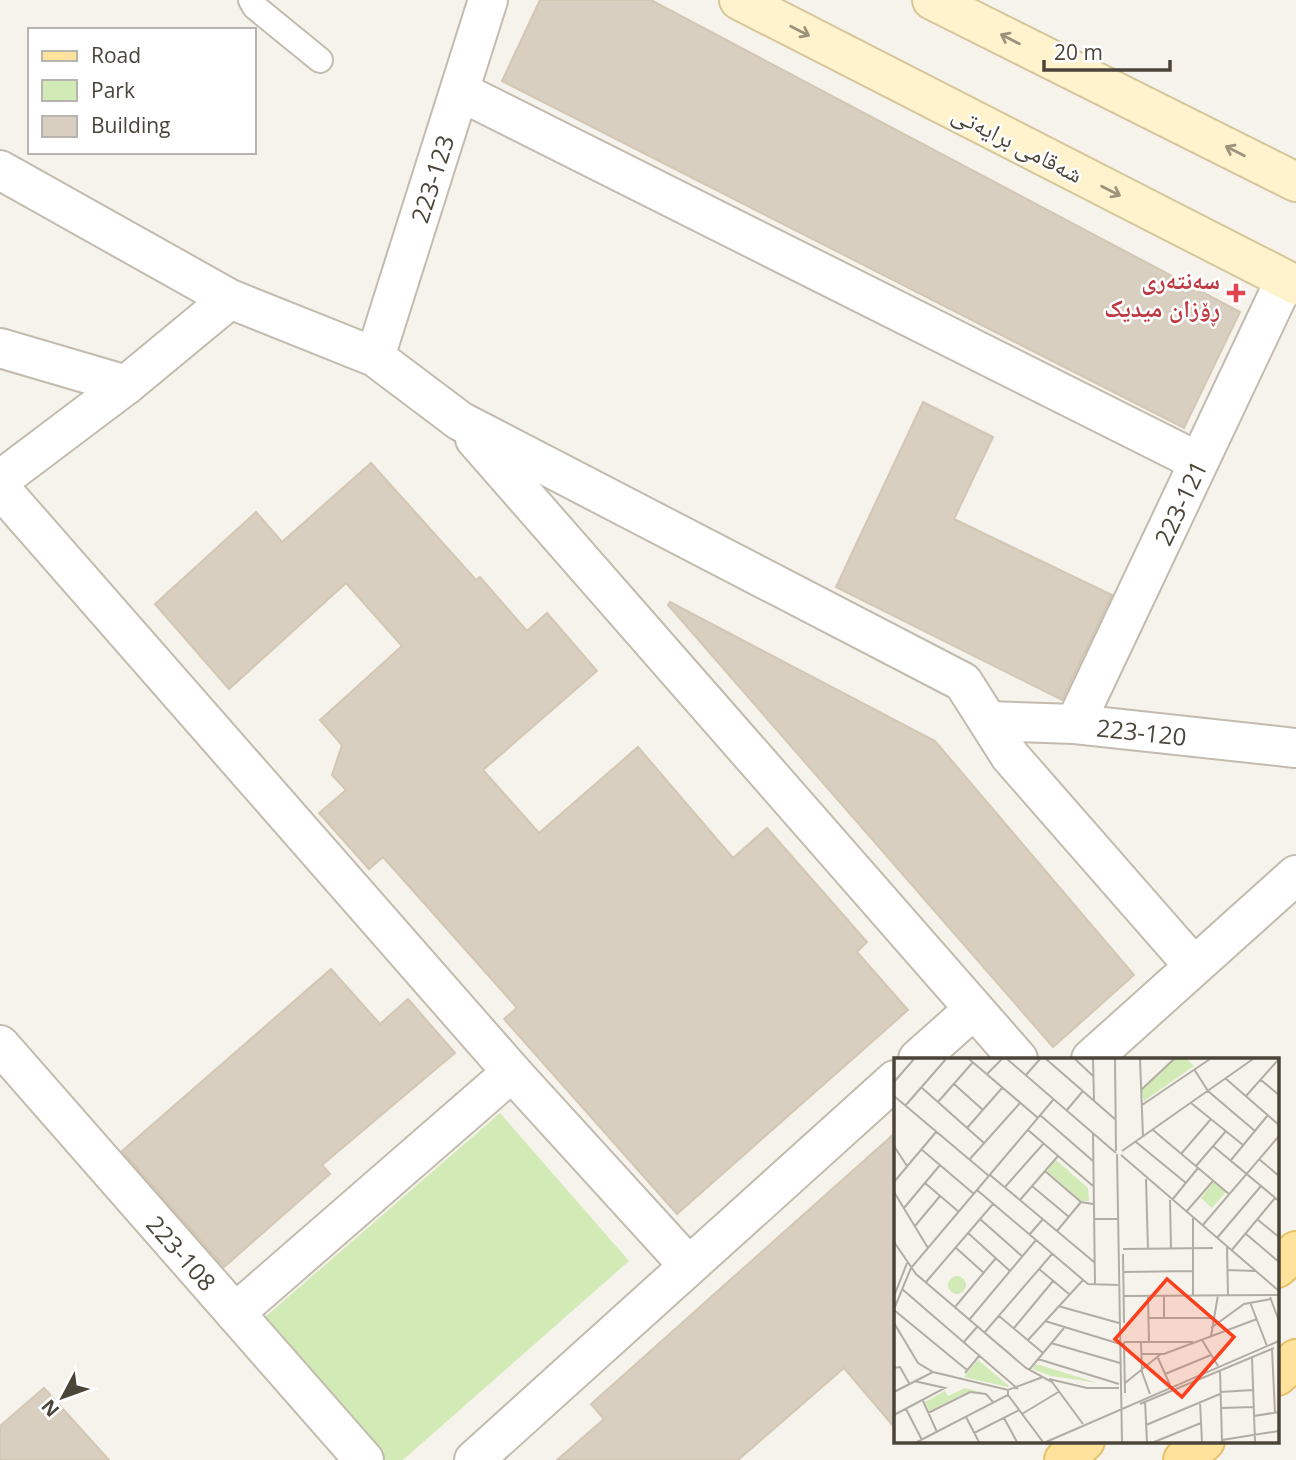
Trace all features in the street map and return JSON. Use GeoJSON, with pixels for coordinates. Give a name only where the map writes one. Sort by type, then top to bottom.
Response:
{"type":"FeatureCollection","features":[{"type":"Feature","properties":{"kind":"main road","name":"شەقامی برایەتی"},"geometry":{"type":"LineString","coordinates":[[739,0],[1290,283]]}},
{"type":"Feature","properties":{"kind":"main road"},"geometry":{"type":"LineString","coordinates":[[932,0],[1296,182]]}},
{"type":"Feature","properties":{"kind":"main road"},"geometry":{"type":"LineString","coordinates":[[1278,1267],[1296,1251]]}},
{"type":"Feature","properties":{"kind":"main road"},"geometry":{"type":"LineString","coordinates":[[1278,1375],[1296,1359]]}},
{"type":"Feature","properties":{"kind":"main road"},"geometry":{"type":"LineString","coordinates":[[1064,1460],[1084,1442]]}},
{"type":"Feature","properties":{"kind":"main road"},"geometry":{"type":"LineString","coordinates":[[1183,1460],[1204,1442]]}},
{"type":"Feature","properties":{"kind":"street","name":"223-123"},"geometry":{"type":"LineString","coordinates":[[375,356],[488,0]]}},
{"type":"Feature","properties":{"kind":"street"},"geometry":{"type":"LineString","coordinates":[[461,92],[1197,461]]}},
{"type":"Feature","properties":{"kind":"street"},"geometry":{"type":"LineString","coordinates":[[0,170],[230,299],[375,356],[460,421],[963,682],[1010,756],[1193,965]]}},
{"type":"Feature","properties":{"kind":"street","name":"223-121"},"geometry":{"type":"LineString","coordinates":[[1074,724],[1197,461],[1290,283]]}},
{"type":"Feature","properties":{"kind":"street"},"geometry":{"type":"LineString","coordinates":[[0,480],[126,386],[230,299]]}},
{"type":"Feature","properties":{"kind":"street"},"geometry":{"type":"LineString","coordinates":[[0,348],[126,386]]}},
{"type":"Feature","properties":{"kind":"street"},"geometry":{"type":"LineString","coordinates":[[460,421],[1017,1058]]}},
{"type":"Feature","properties":{"kind":"street"},"geometry":{"type":"LineString","coordinates":[[0,488],[512,1072],[688,1265]]}},
{"type":"Feature","properties":{"kind":"street","name":"223-120"},"geometry":{"type":"LineString","coordinates":[[988,721],[1074,724],[1296,748]]}},
{"type":"Feature","properties":{"kind":"street"},"geometry":{"type":"LineString","coordinates":[[1092,1058],[1296,874]]}},
{"type":"Feature","properties":{"kind":"street"},"geometry":{"type":"LineString","coordinates":[[919,1058],[973,1010]]}},
{"type":"Feature","properties":{"kind":"street","name":"223-108"},"geometry":{"type":"LineString","coordinates":[[0,1045],[364,1460]]}},
{"type":"Feature","properties":{"kind":"street"},"geometry":{"type":"LineString","coordinates":[[235,1313],[512,1072]]}},
{"type":"Feature","properties":{"kind":"street"},"geometry":{"type":"LineString","coordinates":[[474,1460],[894,1081]]}},
{"type":"Feature","properties":{"kind":"lane"},"geometry":{"type":"LineString","coordinates":[[251,0],[255,7],[320,60]]}},
{"type":"Feature","properties":{"kind":"green space"},"geometry":{"type":"Polygon","coordinates":[[[500,1113],[629,1261],[403,1460],[373,1460],[257,1324],[500,1113]]]}},
{"type":"Feature","properties":{"kind":"building"},"geometry":{"type":"Polygon","coordinates":[[[540,0],[651,0],[1240,312],[1184,428],[502,81],[540,0]]]}},
{"type":"Feature","properties":{"kind":"building"},"geometry":{"type":"Polygon","coordinates":[[[923,402],[993,437],[954,519],[1112,595],[1062,700],[836,587],[923,402]]]}},
{"type":"Feature","properties":{"kind":"building"},"geometry":{"type":"Polygon","coordinates":[[[371,463],[476,580],[480,577],[527,631],[547,613],[597,671],[483,770],[539,833],[638,747],[733,858],[767,828],[867,942],[857,952],[908,1010],[677,1214],[504,1019],[517,1008],[383,857],[369,869],[319,813],[346,790],[332,775],[342,745],[320,720],[402,646],[346,583],[229,689],[155,604],[256,512],[282,542],[371,463]]]}},
{"type":"Feature","properties":{"kind":"building"},"geometry":{"type":"Polygon","coordinates":[[[670,602],[935,741],[1134,975],[1053,1047],[668,605],[670,602]]]}},
{"type":"Feature","properties":{"kind":"building"},"geometry":{"type":"Polygon","coordinates":[[[331,969],[380,1024],[408,999],[455,1053],[322,1165],[330,1174],[224,1267],[122,1151],[331,969]]]}},
{"type":"Feature","properties":{"kind":"building"},"geometry":{"type":"Polygon","coordinates":[[[894,1134],[894,1427],[844,1368],[738,1460],[557,1460],[604,1419],[591,1404],[894,1134]]]}},
{"type":"Feature","properties":{"kind":"building"},"geometry":{"type":"Polygon","coordinates":[[[44,1388],[109,1460],[0,1460],[0,1426],[44,1388]]]}},
{"type":"Feature","properties":{"kind":"place","name":"سەنتەری ڕۆزان میدیک"},"geometry":{"type":"Point","coordinates":[1236,293]}}]}
